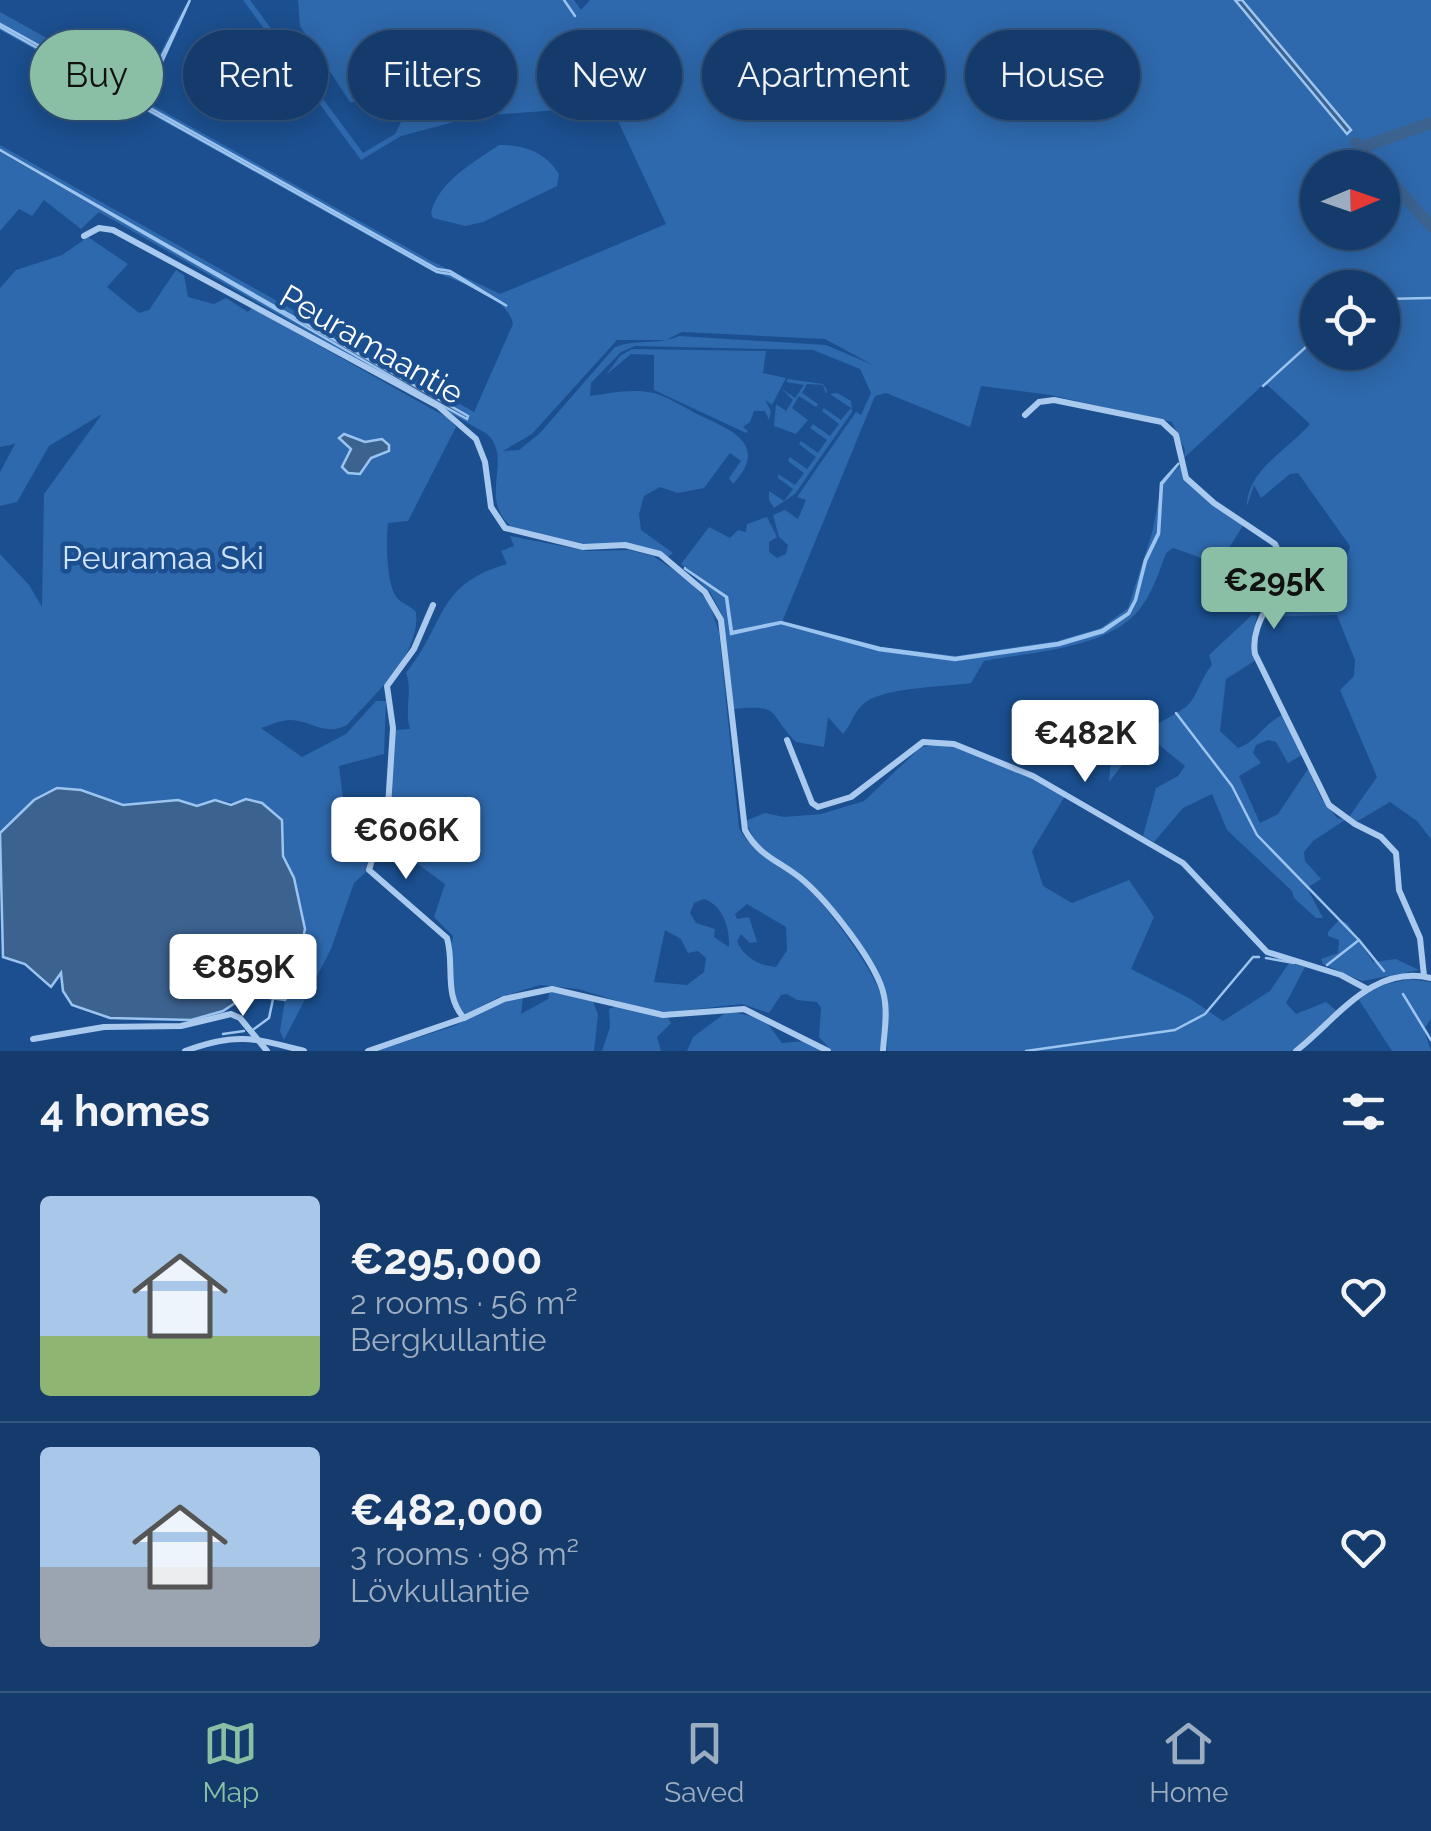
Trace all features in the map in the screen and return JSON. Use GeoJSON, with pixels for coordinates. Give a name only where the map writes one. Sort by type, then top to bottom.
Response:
{"type":"FeatureCollection","features":[{"type":"Feature","properties":{"kind":"street","name":"Peuramaantie"},"geometry":{"type":"LineString","coordinates":[[84,236],[99,228],[112,230],[438,406],[476,439],[483,455],[494,515],[513,533],[583,547],[644,548],[660,554],[705,592],[721,620],[745,830],[765,857],[815,892],[871,964],[885,1000],[883,1051]]}},
{"type":"Feature","properties":{"kind":"street"},"geometry":{"type":"LineString","coordinates":[[1025,415],[1038,402],[1054,400],[1162,422],[1176,436],[1186,478],[1276,544],[1282,569],[1274,595],[1254,633],[1255,654],[1329,805],[1355,824],[1381,836],[1396,853],[1399,890],[1420,938],[1427,977],[1390,979],[1368,988],[1296,1051]]}},
{"type":"Feature","properties":{"kind":"street"},"geometry":{"type":"LineString","coordinates":[[432,605],[414,650],[387,686],[394,728],[388,808],[369,870],[447,938],[450,990],[455,1008],[464,1018]]}},
{"type":"Feature","properties":{"kind":"street"},"geometry":{"type":"LineString","coordinates":[[787,740],[812,802],[818,807],[851,797],[916,746],[931,740],[954,744],[1022,771],[1183,863],[1267,952],[1341,975],[1368,988]]}},
{"type":"Feature","properties":{"kind":"street"},"geometry":{"type":"LineString","coordinates":[[368,1051],[464,1018],[504,999],[552,989],[664,1015],[744,1009],[828,1051]]}},
{"type":"Feature","properties":{"kind":"street"},"geometry":{"type":"LineString","coordinates":[[33,1038],[104,1027],[181,1026],[231,1014],[240,1018],[266,1051]]}},
{"type":"Feature","properties":{"kind":"street"},"geometry":{"type":"LineString","coordinates":[[186,1051],[217,1039],[256,1038],[304,1051]]}},
{"type":"Feature","properties":{"kind":"green space"},"geometry":{"type":"Polygon","coordinates":[[[243,0],[250,0],[272,30],[265,30],[243,0]]]}},
{"type":"Feature","properties":{"kind":"green space"},"geometry":{"type":"Polygon","coordinates":[[[298,0],[574,0],[581,10],[590,0],[1431,0],[1431,839],[1417,821],[1390,802],[1356,822],[1349,817],[1377,777],[1340,690],[1354,676],[1355,660],[1337,615],[1263,617],[1280,586],[1323,596],[1337,591],[1350,546],[1298,473],[1290,474],[1261,498],[1254,485],[1247,506],[1249,493],[1261,471],[1310,424],[1265,383],[1184,458],[1185,450],[1172,422],[1050,395],[981,386],[970,427],[886,393],[875,396],[782,622],[879,647],[956,656],[1057,641],[1101,628],[1128,608],[1152,533],[1162,483],[1180,466],[1199,492],[1244,524],[1219,564],[1173,548],[1166,553],[1144,604],[1108,633],[1067,647],[984,661],[971,683],[902,690],[875,697],[859,709],[843,734],[828,717],[824,747],[796,742],[767,710],[733,709],[722,615],[710,592],[681,564],[709,527],[730,538],[738,530],[746,532],[747,524],[767,517],[777,537],[769,542],[769,552],[777,558],[786,554],[788,545],[779,537],[773,515],[785,510],[798,519],[806,500],[797,497],[856,412],[861,415],[871,393],[860,369],[813,350],[635,346],[621,352],[591,383],[590,396],[638,391],[670,400],[742,440],[748,458],[743,470],[733,484],[729,478],[741,461],[730,453],[704,488],[678,493],[660,487],[644,496],[639,514],[641,530],[673,553],[667,558],[634,544],[586,544],[514,529],[497,505],[498,456],[487,434],[99,212],[81,229],[44,200],[32,216],[19,209],[0,231],[0,152],[467,419],[468,416],[0,150],[0,145],[474,412],[513,324],[502,305],[432,271],[161,120],[437,272],[450,274],[507,306],[447,270],[438,269],[163,115],[163,111],[431,261],[500,294],[666,224],[618,120],[682,120],[682,30],[537,30],[537,112],[517,113],[517,30],[348,30],[348,99],[328,69],[328,30],[303,30],[298,0]],[[682,332],[666,340],[679,336],[826,345],[873,365],[825,339],[682,332]],[[617,340],[532,434],[503,451],[519,450],[540,433],[614,348],[665,340],[617,340]]]}},
{"type":"Feature","properties":{"kind":"green space"},"geometry":{"type":"Polygon","coordinates":[[[0,12],[32,30],[30,41],[0,24],[0,12]]]}},
{"type":"Feature","properties":{"kind":"green space"},"geometry":{"type":"Polygon","coordinates":[[[0,30],[30,44],[30,47],[0,30]]]}},
{"type":"Feature","properties":{"kind":"green space"},"geometry":{"type":"Polygon","coordinates":[[[328,106],[363,153],[395,134],[402,120],[462,120],[401,136],[361,160],[328,115],[328,106]]]}},
{"type":"Feature","properties":{"kind":"green space"},"geometry":{"type":"Polygon","coordinates":[[[499,145],[526,148],[541,155],[559,174],[557,186],[483,222],[465,226],[433,218],[435,202],[449,182],[499,145]]]}},
{"type":"Feature","properties":{"kind":"green space","name":"Peuramaa Ski"},"geometry":{"type":"Polygon","coordinates":[[[88,237],[128,264],[107,287],[139,313],[149,310],[176,270],[184,275],[188,297],[214,304],[226,298],[248,312],[252,308],[448,418],[456,427],[408,521],[388,523],[393,591],[416,612],[416,628],[403,659],[347,725],[326,729],[288,720],[261,728],[302,757],[346,734],[376,701],[386,701],[384,754],[339,766],[344,806],[384,799],[366,872],[354,883],[331,949],[284,1040],[280,1031],[285,1000],[292,989],[305,929],[294,878],[283,856],[282,820],[267,807],[215,800],[197,806],[178,800],[123,805],[81,790],[34,800],[0,833],[0,554],[29,585],[42,607],[44,494],[102,414],[49,446],[17,502],[0,506],[0,472],[15,444],[0,447],[0,288],[16,270],[62,255],[88,237]]]}},
{"type":"Feature","properties":{"kind":"green space"},"geometry":{"type":"Polygon","coordinates":[[[632,349],[766,351],[763,373],[786,378],[772,405],[765,400],[771,411],[769,420],[765,411],[754,411],[743,427],[746,433],[654,390],[654,355],[631,354],[606,375],[620,356],[632,349]]]}},
{"type":"Feature","properties":{"kind":"green space"},"geometry":{"type":"Polygon","coordinates":[[[788,379],[823,384],[827,390],[826,394],[823,385],[807,384],[802,393],[818,404],[816,407],[799,396],[792,408],[808,420],[796,434],[774,426],[776,404],[786,411],[793,400],[782,389],[795,398],[804,385],[786,382],[788,379]]]}},
{"type":"Feature","properties":{"kind":"green space"},"geometry":{"type":"Polygon","coordinates":[[[837,393],[851,401],[852,412],[795,494],[774,508],[769,491],[784,501],[793,489],[778,474],[795,485],[804,473],[788,461],[790,457],[807,469],[816,457],[799,444],[801,441],[818,453],[827,440],[810,428],[813,424],[830,436],[839,424],[822,411],[824,408],[841,420],[851,408],[830,394],[837,393]]]}},
{"type":"Feature","properties":{"kind":"green space"},"geometry":{"type":"Polygon","coordinates":[[[510,536],[587,551],[629,550],[653,556],[687,579],[709,602],[719,632],[739,828],[759,853],[811,892],[860,955],[881,997],[880,1051],[832,1051],[819,1037],[821,1008],[817,1002],[797,1000],[787,994],[781,995],[769,1013],[742,1004],[669,1012],[647,1010],[578,989],[540,985],[497,998],[466,1014],[460,1007],[451,978],[453,936],[434,917],[445,884],[412,860],[418,823],[407,809],[390,806],[395,730],[410,729],[406,673],[445,607],[467,583],[507,564],[501,551],[514,546],[510,536]],[[704,899],[694,903],[690,913],[696,923],[715,929],[714,937],[729,947],[724,919],[716,906],[704,899]],[[747,904],[735,914],[737,919],[749,917],[757,942],[750,943],[741,934],[737,941],[743,952],[758,963],[776,967],[787,950],[786,927],[747,904]],[[665,930],[654,982],[687,985],[704,972],[706,958],[698,951],[688,953],[681,939],[665,930]]]}},
{"type":"Feature","properties":{"kind":"green space"},"geometry":{"type":"Polygon","coordinates":[[[1252,615],[1257,616],[1252,639],[1256,660],[1226,679],[1220,731],[1238,748],[1282,715],[1302,755],[1288,763],[1276,742],[1268,740],[1256,745],[1253,753],[1261,763],[1239,776],[1260,823],[1278,814],[1308,769],[1321,798],[1337,818],[1345,820],[1313,841],[1304,852],[1305,861],[1321,879],[1307,888],[1323,918],[1316,918],[1294,898],[1292,891],[1227,830],[1212,794],[1183,808],[1154,842],[1143,836],[1156,788],[1178,776],[1185,766],[1158,744],[1133,751],[1109,782],[1112,748],[1188,705],[1212,665],[1209,655],[1252,615]]]}},
{"type":"Feature","properties":{"kind":"green space"},"geometry":{"type":"Polygon","coordinates":[[[946,744],[1032,777],[1065,796],[1032,851],[1043,886],[1072,903],[1129,880],[1154,917],[1131,969],[1189,998],[1223,1021],[1270,991],[1289,963],[1305,967],[1286,1003],[1296,1014],[1326,1002],[1337,1011],[1292,1051],[887,1051],[888,1001],[874,964],[814,886],[757,844],[745,821],[765,813],[784,817],[821,814],[864,801],[921,747],[946,744]]]}},
{"type":"Feature","properties":{"kind":"green space"},"geometry":{"type":"Polygon","coordinates":[[[1338,921],[1347,923],[1373,962],[1396,959],[1419,970],[1362,981],[1323,964],[1321,959],[1338,953],[1339,940],[1328,936],[1328,932],[1338,921]]]}},
{"type":"Feature","properties":{"kind":"green space"},"geometry":{"type":"Polygon","coordinates":[[[1410,979],[1431,982],[1431,1018],[1424,1030],[1431,1051],[1392,1051],[1359,1000],[1374,987],[1410,979]]]}},
{"type":"Feature","properties":{"kind":"green space"},"geometry":{"type":"Polygon","coordinates":[[[550,990],[592,998],[598,1015],[594,1051],[376,1051],[454,1026],[497,1004],[523,997],[521,1014],[548,999],[550,990]]]}},
{"type":"Feature","properties":{"kind":"green space"},"geometry":{"type":"Polygon","coordinates":[[[617,1006],[667,1016],[671,1023],[657,1037],[661,1051],[602,1051],[610,1027],[609,1009],[617,1006]]]}},
{"type":"Feature","properties":{"kind":"green space"},"geometry":{"type":"Polygon","coordinates":[[[728,1011],[764,1019],[782,1043],[806,1041],[822,1051],[687,1051],[693,1037],[728,1011]]]}},
{"type":"Feature","properties":{"kind":"shaded area"},"geometry":{"type":"Polygon","coordinates":[[[190,0],[163,60],[163,53],[190,0]]]}},
{"type":"Feature","properties":{"kind":"shaded area"},"geometry":{"type":"Polygon","coordinates":[[[1235,0],[1242,0],[1351,130],[1347,134],[1235,0]]]}},
{"type":"Feature","properties":{"kind":"shaded area"},"geometry":{"type":"Polygon","coordinates":[[[0,27],[30,41],[30,44],[0,27]]]}},
{"type":"Feature","properties":{"kind":"shaded area"},"geometry":{"type":"Polygon","coordinates":[[[163,115],[437,269],[450,271],[507,306],[450,274],[437,272],[163,115]]]}},
{"type":"Feature","properties":{"kind":"shaded area"},"geometry":{"type":"Polygon","coordinates":[[[0,150],[468,416],[467,419],[427,397],[0,150]]]}},
{"type":"Feature","properties":{"kind":"shaded area"},"geometry":{"type":"Polygon","coordinates":[[[344,434],[365,442],[382,439],[389,445],[389,451],[371,458],[360,474],[348,473],[342,467],[351,449],[339,438],[344,434]]]}},
{"type":"Feature","properties":{"kind":"shaded area"},"geometry":{"type":"Polygon","coordinates":[[[1179,463],[1162,484],[1159,534],[1129,614],[1103,632],[1059,645],[955,660],[879,650],[781,623],[731,634],[726,597],[684,568],[727,597],[732,632],[781,622],[880,648],[955,658],[1058,643],[1102,630],[1128,613],[1145,560],[1158,533],[1161,483],[1179,463]]]}},
{"type":"Feature","properties":{"kind":"shaded area"},"geometry":{"type":"Polygon","coordinates":[[[57,788],[81,790],[123,805],[178,800],[197,806],[215,800],[231,805],[246,799],[262,803],[282,820],[283,856],[294,878],[305,929],[292,990],[285,1000],[247,995],[223,1011],[191,1020],[110,1018],[72,1005],[63,991],[61,973],[51,987],[25,964],[3,957],[0,833],[34,800],[57,788]]]}},
{"type":"Feature","properties":{"kind":"waterway"},"geometry":{"type":"LineString","coordinates":[[564,0],[575,16]]}},
{"type":"Feature","properties":{"kind":"waterway"},"geometry":{"type":"LineString","coordinates":[[1360,148],[1431,123]]}},
{"type":"Feature","properties":{"kind":"waterway"},"geometry":{"type":"LineString","coordinates":[[1356,143],[1362,150]]}},
{"type":"Feature","properties":{"kind":"waterway"},"geometry":{"type":"LineString","coordinates":[[1400,192],[1431,226]]}},
{"type":"Feature","properties":{"kind":"waterway"},"geometry":{"type":"LineString","coordinates":[[1400,299],[1431,298]]}},
{"type":"Feature","properties":{"kind":"waterway"},"geometry":{"type":"LineString","coordinates":[[1263,386],[1300,352]]}},
{"type":"Feature","properties":{"kind":"waterway"},"geometry":{"type":"LineString","coordinates":[[1176,713],[1232,786],[1257,835],[1359,940]]}},
{"type":"Feature","properties":{"kind":"waterway"},"geometry":{"type":"LineString","coordinates":[[1327,965],[1359,940],[1384,971]]}},
{"type":"Feature","properties":{"kind":"waterway"},"geometry":{"type":"LineString","coordinates":[[1026,1051],[1175,1030],[1205,1014],[1253,957],[1259,957]]}},
{"type":"Feature","properties":{"kind":"waterway"},"geometry":{"type":"LineString","coordinates":[[1266,958],[1294,963]]}},
{"type":"Feature","properties":{"kind":"waterway"},"geometry":{"type":"LineString","coordinates":[[1403,994],[1431,1040]]}},
{"type":"Feature","properties":{"kind":"waterway"},"geometry":{"type":"LineString","coordinates":[[254,1029],[269,1018],[273,999]]}},
{"type":"Feature","properties":{"kind":"waterway"},"geometry":{"type":"LineString","coordinates":[[223,1034],[244,1031]]}}]}
